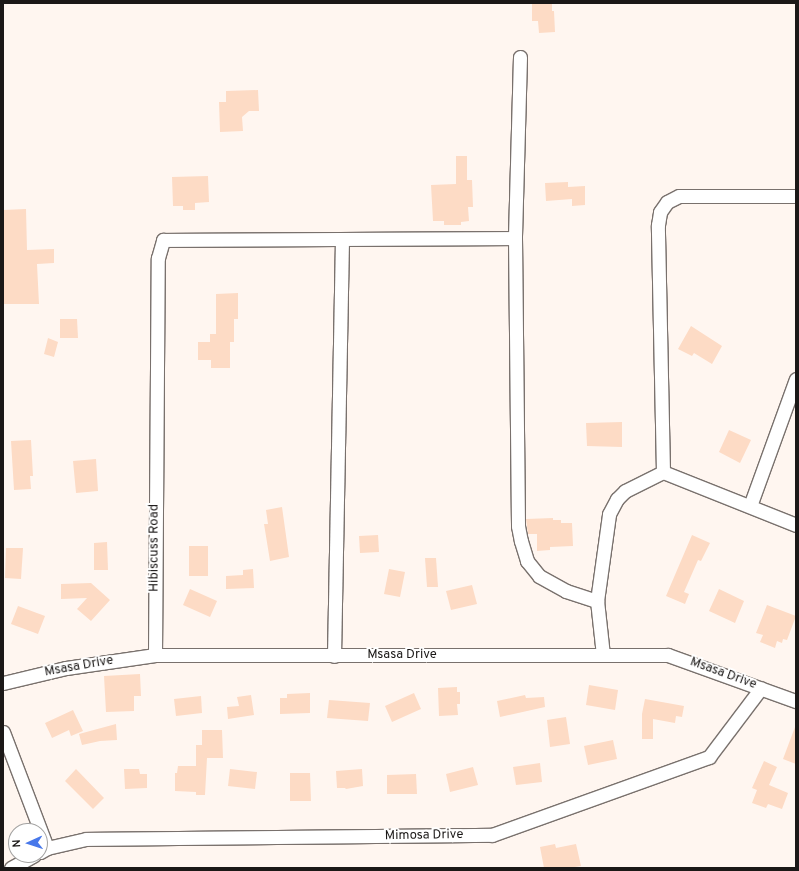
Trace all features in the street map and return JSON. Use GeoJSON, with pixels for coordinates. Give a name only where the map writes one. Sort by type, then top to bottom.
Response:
{"type":"FeatureCollection","features":[{"type":"Feature","properties":{"kind":"street"},"geometry":{"type":"LineString","coordinates":[[520,58],[515,238],[518,526],[521,541],[528,561],[539,576],[566,591],[598,601]]}},
{"type":"Feature","properties":{"kind":"street"},"geometry":{"type":"LineString","coordinates":[[663,472],[658,225],[660,212],[667,202],[679,196],[796,196]]}},
{"type":"Feature","properties":{"kind":"street"},"geometry":{"type":"LineString","coordinates":[[334,656],[342,239],[515,238]]}},
{"type":"Feature","properties":{"kind":"street","name":"Hibiscuss Road"},"geometry":{"type":"LineString","coordinates":[[155,654],[158,258],[163,240],[342,239]]}},
{"type":"Feature","properties":{"kind":"street"},"geometry":{"type":"LineString","coordinates":[[750,506],[796,379]]}},
{"type":"Feature","properties":{"kind":"street"},"geometry":{"type":"LineString","coordinates":[[603,656],[598,601],[609,514],[612,506],[625,491],[663,472],[796,525]]}},
{"type":"Feature","properties":{"kind":"street","name":"Msasa Drive"},"geometry":{"type":"LineString","coordinates":[[3,683],[66,668],[155,654],[334,656],[668,655],[796,701]]}},
{"type":"Feature","properties":{"kind":"street","name":"Mimosa Drive"},"geometry":{"type":"LineString","coordinates":[[48,849],[86,839],[492,835],[709,757],[761,688]]}},
{"type":"Feature","properties":{"kind":"street"},"geometry":{"type":"LineString","coordinates":[[3,732],[34,823]]}},
{"type":"Feature","properties":{"kind":"street"},"geometry":{"type":"LineString","coordinates":[[11,868],[20,863]]}},
{"type":"Feature","properties":{"kind":"building"},"geometry":{"type":"Polygon","coordinates":[[[532,3],[552,3],[555,32],[539,33],[538,21],[532,21],[532,3]]]}},
{"type":"Feature","properties":{"kind":"building"},"geometry":{"type":"Polygon","coordinates":[[[258,90],[259,111],[249,111],[242,117],[243,131],[220,132],[219,102],[226,102],[226,91],[258,90]]]}},
{"type":"Feature","properties":{"kind":"building"},"geometry":{"type":"Polygon","coordinates":[[[456,156],[467,156],[467,180],[472,180],[473,207],[468,207],[469,221],[461,222],[461,225],[444,225],[444,221],[433,221],[431,185],[456,184],[456,156]]]}},
{"type":"Feature","properties":{"kind":"building"},"geometry":{"type":"Polygon","coordinates":[[[208,176],[209,202],[195,203],[195,210],[183,210],[183,206],[173,206],[172,177],[208,176]]]}},
{"type":"Feature","properties":{"kind":"building"},"geometry":{"type":"Polygon","coordinates":[[[568,182],[568,187],[585,186],[585,205],[572,206],[572,199],[546,201],[545,183],[568,182]]]}},
{"type":"Feature","properties":{"kind":"building"},"geometry":{"type":"Polygon","coordinates":[[[26,209],[27,250],[54,249],[54,263],[37,264],[39,304],[3,304],[3,210],[26,209]]]}},
{"type":"Feature","properties":{"kind":"building"},"geometry":{"type":"Polygon","coordinates":[[[238,293],[238,319],[234,319],[234,342],[230,342],[230,368],[211,368],[211,360],[198,360],[198,342],[210,342],[210,334],[216,334],[216,294],[238,293]]]}},
{"type":"Feature","properties":{"kind":"building"},"geometry":{"type":"Polygon","coordinates":[[[60,319],[77,319],[78,338],[60,338],[60,319]]]}},
{"type":"Feature","properties":{"kind":"building"},"geometry":{"type":"Polygon","coordinates":[[[691,326],[722,346],[712,364],[694,353],[692,356],[678,349],[691,326]]]}},
{"type":"Feature","properties":{"kind":"building"},"geometry":{"type":"Polygon","coordinates":[[[48,338],[58,342],[54,357],[44,354],[48,338]]]}},
{"type":"Feature","properties":{"kind":"building"},"geometry":{"type":"Polygon","coordinates":[[[622,422],[622,447],[587,446],[586,423],[622,422]]]}},
{"type":"Feature","properties":{"kind":"building"},"geometry":{"type":"Polygon","coordinates":[[[729,430],[751,440],[740,463],[719,452],[729,430]]]}},
{"type":"Feature","properties":{"kind":"building"},"geometry":{"type":"Polygon","coordinates":[[[31,440],[33,476],[30,476],[31,489],[14,490],[11,441],[31,440]]]}},
{"type":"Feature","properties":{"kind":"building"},"geometry":{"type":"Polygon","coordinates":[[[96,459],[98,491],[76,493],[73,461],[96,459]]]}},
{"type":"Feature","properties":{"kind":"building"},"geometry":{"type":"Polygon","coordinates":[[[282,507],[289,557],[270,561],[264,524],[268,524],[266,510],[282,507]]]}},
{"type":"Feature","properties":{"kind":"building"},"geometry":{"type":"Polygon","coordinates":[[[553,518],[553,520],[561,520],[561,523],[572,523],[573,546],[550,547],[550,550],[537,551],[537,534],[528,534],[526,519],[553,518]]]}},
{"type":"Feature","properties":{"kind":"building"},"geometry":{"type":"Polygon","coordinates":[[[378,535],[379,552],[360,553],[359,536],[378,535]]]}},
{"type":"Feature","properties":{"kind":"building"},"geometry":{"type":"Polygon","coordinates":[[[692,535],[710,543],[701,561],[698,560],[684,592],[689,594],[685,604],[666,596],[692,535]]]}},
{"type":"Feature","properties":{"kind":"building"},"geometry":{"type":"Polygon","coordinates":[[[107,542],[108,570],[94,570],[94,543],[107,542]]]}},
{"type":"Feature","properties":{"kind":"building"},"geometry":{"type":"Polygon","coordinates":[[[189,546],[208,546],[208,576],[189,576],[189,546]]]}},
{"type":"Feature","properties":{"kind":"building"},"geometry":{"type":"Polygon","coordinates":[[[6,548],[23,548],[21,579],[5,578],[6,548]]]}},
{"type":"Feature","properties":{"kind":"building"},"geometry":{"type":"Polygon","coordinates":[[[425,558],[436,558],[438,587],[427,587],[425,558]]]}},
{"type":"Feature","properties":{"kind":"building"},"geometry":{"type":"Polygon","coordinates":[[[253,569],[254,588],[226,589],[226,576],[243,575],[243,570],[253,569]]]}},
{"type":"Feature","properties":{"kind":"building"},"geometry":{"type":"Polygon","coordinates":[[[389,569],[405,572],[400,597],[384,594],[389,569]]]}},
{"type":"Feature","properties":{"kind":"building"},"geometry":{"type":"Polygon","coordinates":[[[91,583],[110,600],[91,621],[77,609],[87,598],[61,599],[61,584],[91,583]]]}},
{"type":"Feature","properties":{"kind":"building"},"geometry":{"type":"Polygon","coordinates":[[[472,585],[477,604],[451,610],[446,591],[472,585]]]}},
{"type":"Feature","properties":{"kind":"building"},"geometry":{"type":"Polygon","coordinates":[[[190,589],[217,601],[210,617],[183,605],[190,589]]]}},
{"type":"Feature","properties":{"kind":"building"},"geometry":{"type":"Polygon","coordinates":[[[719,589],[744,601],[735,623],[709,611],[719,589]]]}},
{"type":"Feature","properties":{"kind":"building"},"geometry":{"type":"Polygon","coordinates":[[[767,605],[796,616],[787,640],[783,639],[782,643],[777,641],[775,648],[760,642],[763,635],[756,633],[767,605]]]}},
{"type":"Feature","properties":{"kind":"building"},"geometry":{"type":"Polygon","coordinates":[[[18,606],[45,616],[38,634],[11,624],[18,606]]]}},
{"type":"Feature","properties":{"kind":"building"},"geometry":{"type":"Polygon","coordinates":[[[140,674],[141,696],[134,696],[134,711],[106,712],[104,676],[140,674]]]}},
{"type":"Feature","properties":{"kind":"building"},"geometry":{"type":"Polygon","coordinates":[[[589,685],[618,690],[615,710],[586,705],[589,685]]]}},
{"type":"Feature","properties":{"kind":"building"},"geometry":{"type":"Polygon","coordinates":[[[457,687],[457,692],[460,692],[460,704],[457,704],[458,715],[439,716],[438,688],[457,687]]]}},
{"type":"Feature","properties":{"kind":"building"},"geometry":{"type":"Polygon","coordinates":[[[310,693],[310,713],[280,714],[280,698],[287,698],[287,694],[310,693]]]}},
{"type":"Feature","properties":{"kind":"building"},"geometry":{"type":"Polygon","coordinates":[[[414,693],[421,709],[392,722],[385,706],[414,693]]]}},
{"type":"Feature","properties":{"kind":"building"},"geometry":{"type":"Polygon","coordinates":[[[251,695],[254,715],[228,719],[227,707],[239,706],[237,697],[251,695]]]}},
{"type":"Feature","properties":{"kind":"building"},"geometry":{"type":"Polygon","coordinates":[[[525,695],[526,698],[544,697],[545,707],[500,717],[497,701],[525,695]]]}},
{"type":"Feature","properties":{"kind":"building"},"geometry":{"type":"Polygon","coordinates":[[[201,696],[202,713],[176,716],[174,699],[201,696]]]}},
{"type":"Feature","properties":{"kind":"building"},"geometry":{"type":"Polygon","coordinates":[[[645,699],[684,706],[682,717],[676,716],[675,723],[653,719],[653,739],[642,739],[642,714],[645,699]]]}},
{"type":"Feature","properties":{"kind":"building"},"geometry":{"type":"Polygon","coordinates":[[[329,700],[370,703],[368,721],[327,718],[329,700]]]}},
{"type":"Feature","properties":{"kind":"building"},"geometry":{"type":"Polygon","coordinates":[[[73,710],[83,731],[71,736],[69,730],[52,738],[45,723],[73,710]]]}},
{"type":"Feature","properties":{"kind":"building"},"geometry":{"type":"Polygon","coordinates":[[[566,717],[570,744],[550,747],[547,720],[566,717]]]}},
{"type":"Feature","properties":{"kind":"building"},"geometry":{"type":"Polygon","coordinates":[[[116,724],[117,740],[100,741],[82,745],[79,734],[116,724]]]}},
{"type":"Feature","properties":{"kind":"building"},"geometry":{"type":"Polygon","coordinates":[[[796,727],[796,764],[783,759],[796,727]]]}},
{"type":"Feature","properties":{"kind":"building"},"geometry":{"type":"Polygon","coordinates":[[[202,730],[222,730],[223,758],[207,758],[205,795],[196,795],[196,792],[175,791],[175,773],[177,773],[178,766],[196,766],[196,745],[202,745],[202,730]]]}},
{"type":"Feature","properties":{"kind":"building"},"geometry":{"type":"Polygon","coordinates":[[[613,740],[617,759],[588,765],[584,746],[613,740]]]}},
{"type":"Feature","properties":{"kind":"building"},"geometry":{"type":"Polygon","coordinates":[[[764,761],[777,767],[769,785],[788,793],[782,809],[768,804],[766,808],[752,803],[757,790],[752,788],[764,761]]]}},
{"type":"Feature","properties":{"kind":"building"},"geometry":{"type":"Polygon","coordinates":[[[540,763],[542,782],[516,785],[513,767],[540,763]]]}},
{"type":"Feature","properties":{"kind":"building"},"geometry":{"type":"Polygon","coordinates":[[[473,767],[478,785],[450,792],[446,774],[473,767]]]}},
{"type":"Feature","properties":{"kind":"building"},"geometry":{"type":"Polygon","coordinates":[[[76,769],[104,798],[93,809],[65,781],[76,769]]]}},
{"type":"Feature","properties":{"kind":"building"},"geometry":{"type":"Polygon","coordinates":[[[124,769],[139,769],[140,774],[147,774],[147,788],[125,789],[124,769]]]}},
{"type":"Feature","properties":{"kind":"building"},"geometry":{"type":"Polygon","coordinates":[[[230,769],[257,772],[255,789],[228,786],[230,769]]]}},
{"type":"Feature","properties":{"kind":"building"},"geometry":{"type":"Polygon","coordinates":[[[362,769],[363,786],[346,789],[337,788],[336,771],[362,769]]]}},
{"type":"Feature","properties":{"kind":"building"},"geometry":{"type":"Polygon","coordinates":[[[290,773],[310,773],[311,801],[290,801],[290,773]]]}},
{"type":"Feature","properties":{"kind":"building"},"geometry":{"type":"Polygon","coordinates":[[[416,774],[417,794],[387,794],[387,775],[416,774]]]}},
{"type":"Feature","properties":{"kind":"building"},"geometry":{"type":"Polygon","coordinates":[[[555,844],[556,848],[576,844],[581,866],[569,868],[544,868],[540,847],[555,844]]]}}]}
